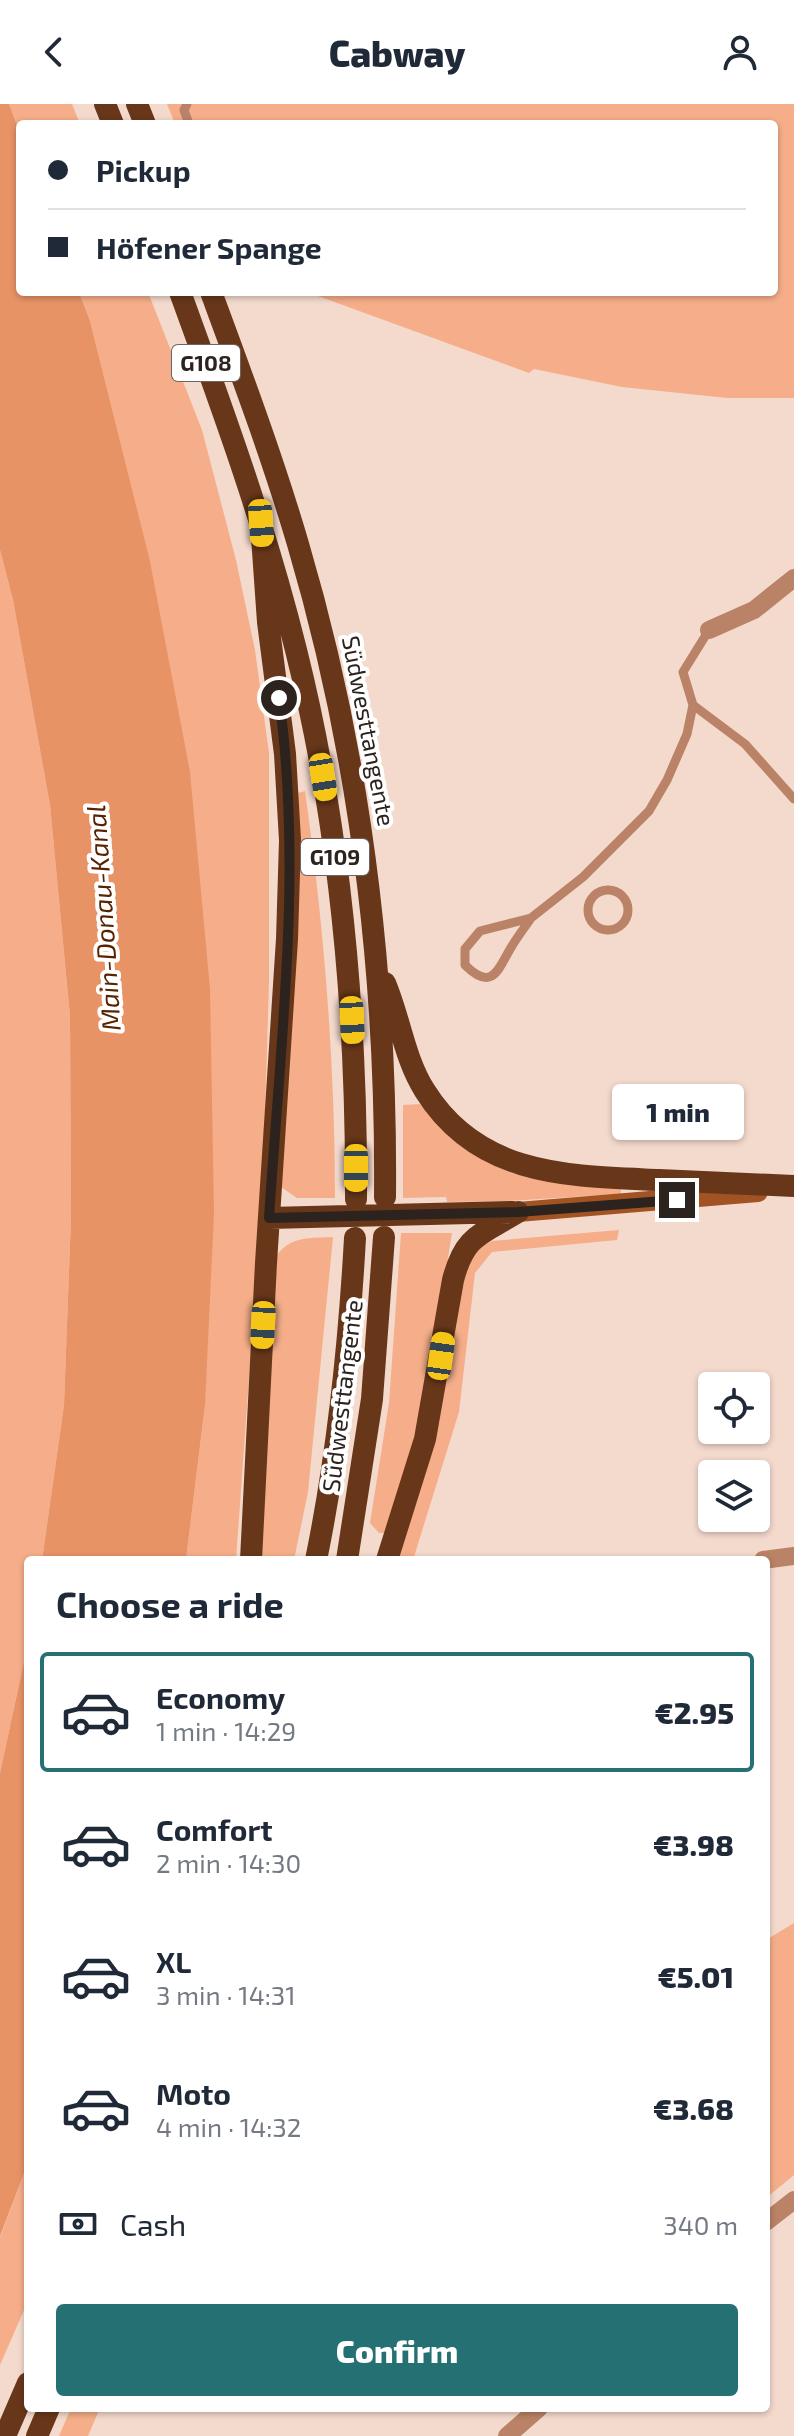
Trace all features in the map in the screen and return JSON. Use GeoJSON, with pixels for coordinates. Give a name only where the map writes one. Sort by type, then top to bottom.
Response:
{"type":"FeatureCollection","features":[{"type":"Feature","properties":{"kind":"highway","name":"G108"},"geometry":{"type":"LineString","coordinates":[[181,296],[232,434]]}},
{"type":"Feature","properties":{"kind":"highway","name":"Südwesttangente"},"geometry":{"type":"LineString","coordinates":[[212,296],[259,423],[299,547],[334,683],[361,826],[378,966],[385,1085],[385,1197]]}},
{"type":"Feature","properties":{"kind":"highway","name":"G109"},"geometry":{"type":"LineString","coordinates":[[232,434],[261,523],[311,713],[337,871],[351,999],[356,1199]]}},
{"type":"Feature","properties":{"kind":"highway"},"geometry":{"type":"LineString","coordinates":[[251,1556],[290,840],[284,739],[268,622],[261,523]]}},
{"type":"Feature","properties":{"kind":"highway"},"geometry":{"type":"LineString","coordinates":[[378,966],[398,1013],[403,1039],[423,1088],[449,1122],[486,1151],[528,1167],[572,1175],[794,1187]]}},
{"type":"Feature","properties":{"kind":"highway"},"geometry":{"type":"LineString","coordinates":[[269,1218],[518,1212]]}},
{"type":"Feature","properties":{"kind":"highway"},"geometry":{"type":"LineString","coordinates":[[388,1556],[425,1439],[453,1280],[460,1257],[474,1237],[518,1212]]}},
{"type":"Feature","properties":{"kind":"highway","name":"Südwesttangente"},"geometry":{"type":"LineString","coordinates":[[348,1556],[371,1411],[384,1237]]}},
{"type":"Feature","properties":{"kind":"highway","name":"Südwesttangente"},"geometry":{"type":"LineString","coordinates":[[317,1556],[344,1385],[355,1238]]}},
{"type":"Feature","properties":{"kind":"highway"},"geometry":{"type":"LineString","coordinates":[[5,2436],[24,2392]]}},
{"type":"Feature","properties":{"kind":"highway"},"geometry":{"type":"LineString","coordinates":[[37,2436],[47,2412]]}},
{"type":"Feature","properties":{"kind":"main road"},"geometry":{"type":"LineString","coordinates":[[518,1212],[633,1204],[794,1187]]}},
{"type":"Feature","properties":{"kind":"street"},"geometry":{"type":"LineString","coordinates":[[709,630],[754,610],[794,578]]}},
{"type":"Feature","properties":{"kind":"street"},"geometry":{"type":"LineString","coordinates":[[770,1559],[794,1556]]}},
{"type":"Feature","properties":{"kind":"street"},"geometry":{"type":"LineString","coordinates":[[770,2219],[794,2200]]}},
{"type":"Feature","properties":{"kind":"street"},"geometry":{"type":"LineString","coordinates":[[507,2436],[534,2412]]}},
{"type":"Feature","properties":{"kind":"lane"},"geometry":{"type":"LineString","coordinates":[[531,918],[480,931],[465,949],[465,965],[480,976],[498,972],[531,918],[583,877],[649,811],[667,780],[687,734],[693,705],[683,672],[709,630]]}},
{"type":"Feature","properties":{"kind":"lane"},"geometry":{"type":"LineString","coordinates":[[693,705],[745,744],[794,799]]}},
{"type":"Feature","properties":{"kind":"lane"},"geometry":{"type":"LineString","coordinates":[[583,877],[596,894]]}},
{"type":"Feature","properties":{"kind":"lane"},"geometry":{"type":"LineString","coordinates":[[612,891],[623,898],[627,911],[620,926],[603,929],[592,922],[588,910],[596,894],[612,891]]}},
{"type":"Feature","properties":{"kind":"shaded area"},"geometry":{"type":"Polygon","coordinates":[[[9,104],[72,104],[78,120],[16,120],[16,122],[9,104]]]}},
{"type":"Feature","properties":{"kind":"shaded area"},"geometry":{"type":"Polygon","coordinates":[[[167,104],[794,104],[794,398],[727,398],[622,387],[534,369],[529,373],[318,296],[778,296],[778,120],[173,120],[167,104]]]}},
{"type":"Feature","properties":{"kind":"shaded area"},"geometry":{"type":"Polygon","coordinates":[[[81,296],[150,296],[202,430],[236,560],[255,650],[269,753],[269,982],[263,1183],[236,1556],[186,1556],[205,1405],[149,556],[90,321],[81,296]]]}},
{"type":"Feature","properties":{"kind":"shaded area"},"geometry":{"type":"Polygon","coordinates":[[[0,550],[13,600],[50,805],[70,1016],[71,1218],[64,1405],[43,1556],[24,1556],[24,1662],[0,1773],[0,550]]]}},
{"type":"Feature","properties":{"kind":"shaded area"},"geometry":{"type":"Polygon","coordinates":[[[305,791],[327,994],[335,1198],[297,1198],[281,1187],[294,794],[305,791]]]}},
{"type":"Feature","properties":{"kind":"shaded area"},"geometry":{"type":"Polygon","coordinates":[[[420,1104],[444,1129],[620,1184],[621,1194],[506,1201],[447,1202],[446,1197],[403,1198],[403,1105],[420,1104]]]}},
{"type":"Feature","properties":{"kind":"shaded area"},"geometry":{"type":"Polygon","coordinates":[[[619,1230],[617,1240],[492,1252],[475,1273],[459,1412],[414,1556],[394,1556],[463,1269],[479,1247],[492,1241],[619,1230]]]}},
{"type":"Feature","properties":{"kind":"shaded area"},"geometry":{"type":"Polygon","coordinates":[[[401,1233],[452,1233],[422,1419],[385,1533],[379,1533],[370,1523],[389,1403],[401,1233]]]}},
{"type":"Feature","properties":{"kind":"shaded area"},"geometry":{"type":"Polygon","coordinates":[[[333,1237],[308,1492],[295,1556],[259,1556],[277,1255],[289,1244],[309,1238],[333,1237]]]}},
{"type":"Feature","properties":{"kind":"shaded area"},"geometry":{"type":"Polygon","coordinates":[[[794,1923],[794,2175],[770,2195],[770,1938],[794,1923]]]}},
{"type":"Feature","properties":{"kind":"shaded area"},"geometry":{"type":"Polygon","coordinates":[[[24,2174],[24,2310],[0,2365],[0,2237],[24,2174]]]}},
{"type":"Feature","properties":{"kind":"shaded area"},"geometry":{"type":"Polygon","coordinates":[[[69,2412],[98,2412],[88,2436],[59,2436],[69,2412]]]}},
{"type":"Feature","properties":{"kind":"water","name":"Main-Donau-Kanal"},"geometry":{"type":"Polygon","coordinates":[[[0,104],[9,104],[16,122],[16,296],[81,296],[90,321],[149,556],[190,772],[210,989],[214,1213],[205,1405],[186,1556],[43,1556],[64,1405],[71,1218],[70,1016],[50,805],[13,600],[0,550],[0,104]]]}},
{"type":"Feature","properties":{"kind":"water"},"geometry":{"type":"Polygon","coordinates":[[[24,1662],[24,2173],[0,2236],[0,1773],[24,1662]]]}},
{"type":"Feature","properties":{"kind":"route"},"geometry":{"type":"LineString","coordinates":[[279,698],[285,754],[290,872],[269,1218],[518,1212],[677,1200]]}}]}
